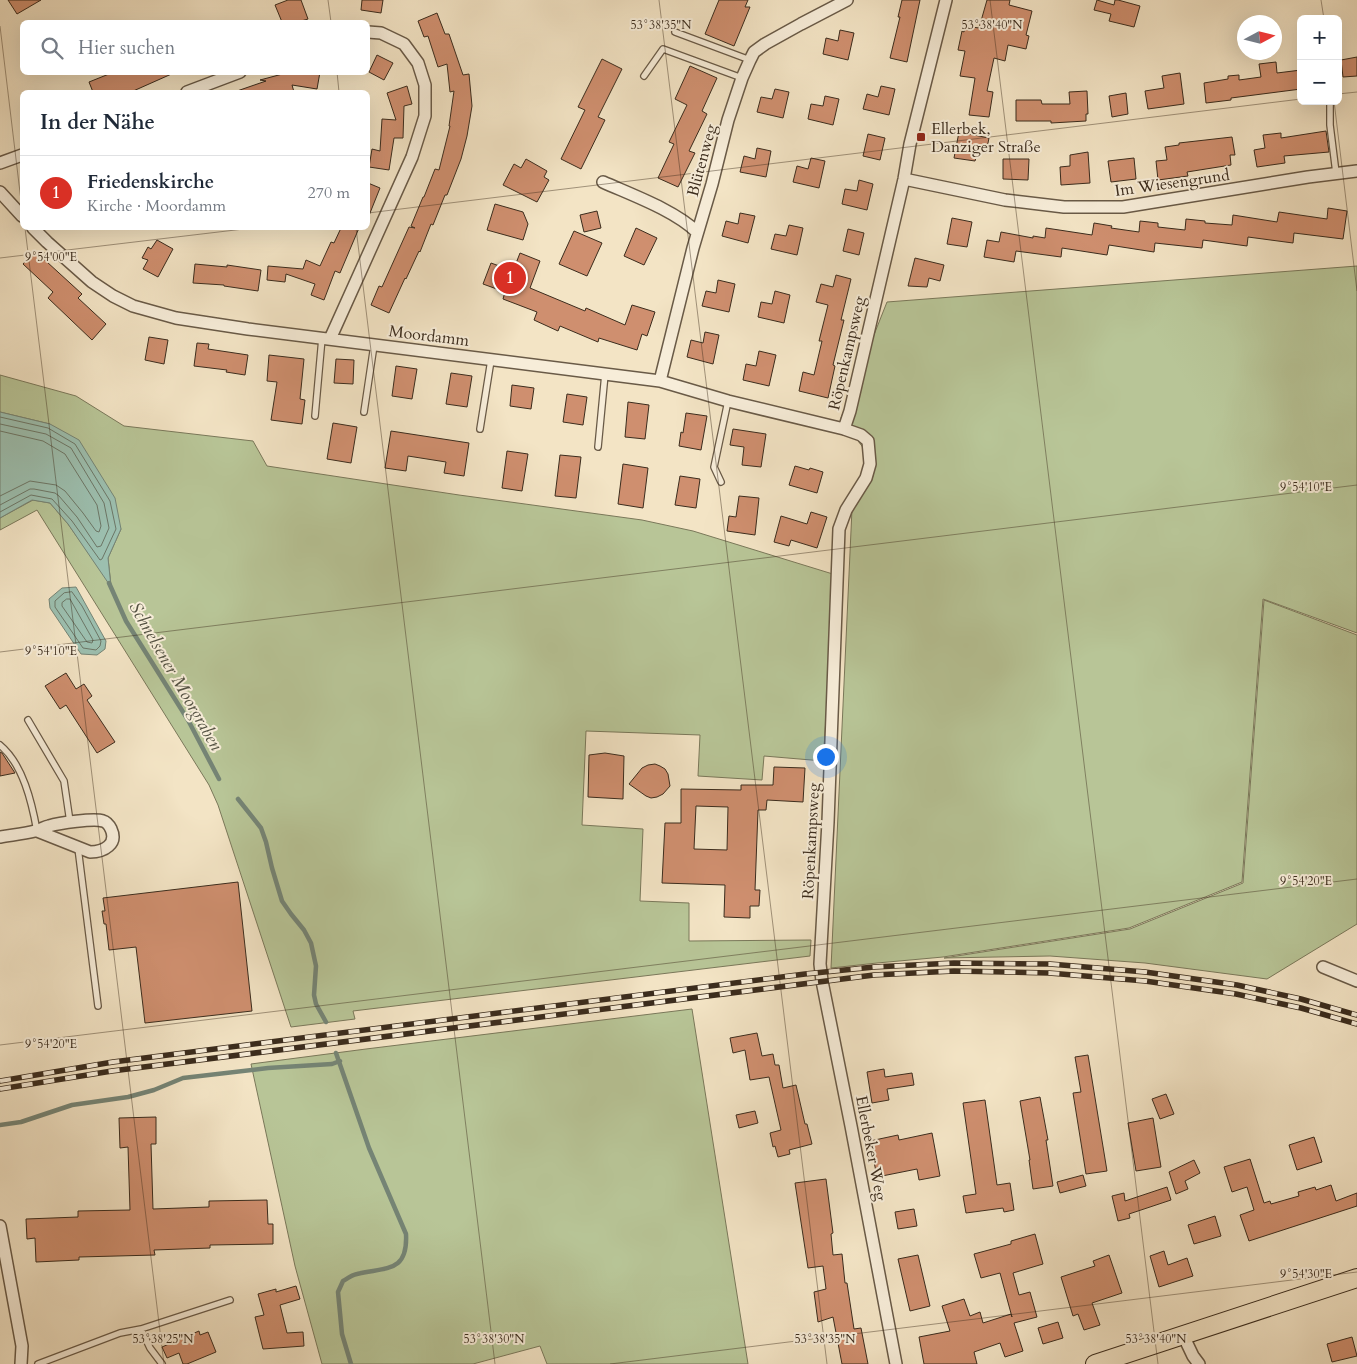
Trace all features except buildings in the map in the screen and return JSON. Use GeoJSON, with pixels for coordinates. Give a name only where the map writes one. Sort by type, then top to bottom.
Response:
{"type":"FeatureCollection","features":[{"type":"Feature","properties":{"kind":"main road"},"geometry":{"type":"LineString","coordinates":[[1094,1364],[1357,1278]]}},
{"type":"Feature","properties":{"kind":"street","name":"Blütenweg"},"geometry":{"type":"LineString","coordinates":[[660,381],[697,232],[712,184],[728,120],[750,60],[754,52],[766,44],[847,0]]}},
{"type":"Feature","properties":{"kind":"street","name":"Röpenkampsweg"},"geometry":{"type":"LineString","coordinates":[[822,938],[839,529],[846,510],[866,478],[870,464],[868,441],[860,435],[844,429],[850,411],[904,179],[910,144],[946,0]]}},
{"type":"Feature","properties":{"kind":"street"},"geometry":{"type":"LineString","coordinates":[[326,339],[412,157],[425,116],[425,85],[418,63],[404,44],[381,33],[370,32]]}},
{"type":"Feature","properties":{"kind":"street"},"geometry":{"type":"LineString","coordinates":[[192,90],[232,75]]}},
{"type":"Feature","properties":{"kind":"street"},"geometry":{"type":"LineString","coordinates":[[0,163],[20,156]]}},
{"type":"Feature","properties":{"kind":"street","name":"Im Wiesengrund"},"geometry":{"type":"LineString","coordinates":[[904,179],[1006,200],[1064,207],[1124,207],[1357,171]]}},
{"type":"Feature","properties":{"kind":"street"},"geometry":{"type":"LineString","coordinates":[[603,182],[672,214],[697,232]]}},
{"type":"Feature","properties":{"kind":"street"},"geometry":{"type":"LineString","coordinates":[[0,192],[20,214]]}},
{"type":"Feature","properties":{"kind":"street","name":"Moordamm"},"geometry":{"type":"LineString","coordinates":[[35,230],[92,282],[113,296],[133,306],[176,318],[248,329],[660,381],[728,401],[844,429]]}},
{"type":"Feature","properties":{"kind":"street"},"geometry":{"type":"LineString","coordinates":[[0,837],[37,831],[49,825],[94,819],[102,820],[109,826],[113,838],[111,844],[106,848],[99,852],[90,852],[37,831]]}},
{"type":"Feature","properties":{"kind":"street","name":"Ellerbeker Weg"},"geometry":{"type":"LineString","coordinates":[[822,938],[820,964],[822,981],[852,1126],[896,1364]]}},
{"type":"Feature","properties":{"kind":"street"},"geometry":{"type":"LineString","coordinates":[[1323,967],[1357,981]]}},
{"type":"Feature","properties":{"kind":"street"},"geometry":{"type":"LineString","coordinates":[[0,1226],[22,1346],[21,1364]]}},
{"type":"Feature","properties":{"kind":"street"},"geometry":{"type":"LineString","coordinates":[[1183,1334],[1193,1356],[1199,1364]]}},
{"type":"Feature","properties":{"kind":"lane"},"geometry":{"type":"LineString","coordinates":[[675,32],[750,60]]}},
{"type":"Feature","properties":{"kind":"lane"},"geometry":{"type":"LineString","coordinates":[[644,76],[663,49],[742,78]]}},
{"type":"Feature","properties":{"kind":"lane"},"geometry":{"type":"LineString","coordinates":[[1330,105],[1330,125],[1336,173]]}},
{"type":"Feature","properties":{"kind":"lane"},"geometry":{"type":"LineString","coordinates":[[315,416],[326,339]]}},
{"type":"Feature","properties":{"kind":"lane"},"geometry":{"type":"LineString","coordinates":[[364,412],[374,345]]}},
{"type":"Feature","properties":{"kind":"lane"},"geometry":{"type":"LineString","coordinates":[[480,429],[491,360]]}},
{"type":"Feature","properties":{"kind":"lane"},"geometry":{"type":"LineString","coordinates":[[598,447],[606,374]]}},
{"type":"Feature","properties":{"kind":"lane"},"geometry":{"type":"LineString","coordinates":[[721,482],[714,467],[728,401]]}},
{"type":"Feature","properties":{"kind":"lane"},"geometry":{"type":"LineString","coordinates":[[28,720],[64,781],[70,822]]}},
{"type":"Feature","properties":{"kind":"lane"},"geometry":{"type":"LineString","coordinates":[[0,745],[7,750],[21,773],[34,813],[37,831]]}},
{"type":"Feature","properties":{"kind":"lane"},"geometry":{"type":"LineString","coordinates":[[78,848],[98,1006]]}},
{"type":"Feature","properties":{"kind":"lane"},"geometry":{"type":"LineString","coordinates":[[38,1364],[120,1333],[141,1329],[230,1300]]}},
{"type":"Feature","properties":{"kind":"lane"},"geometry":{"type":"LineString","coordinates":[[141,1329],[150,1348],[162,1364]]}},
{"type":"Feature","properties":{"kind":"shaded area"},"geometry":{"type":"Polygon","coordinates":[[[1357,266],[1357,633],[1263,599],[1242,882],[1129,928],[943,957],[831,968],[852,509],[871,482],[874,469],[873,461],[841,418],[887,302],[1357,266]]]}},
{"type":"Feature","properties":{"kind":"shaded area"},"geometry":{"type":"Polygon","coordinates":[[[0,375],[76,396],[124,426],[253,441],[267,466],[642,520],[693,531],[836,575],[823,761],[764,756],[762,780],[698,776],[700,735],[586,731],[582,825],[643,829],[640,901],[689,903],[689,941],[811,940],[810,956],[353,1011],[355,1019],[291,1027],[218,805],[209,785],[37,510],[0,530],[0,518],[33,500],[50,503],[68,524],[111,585],[108,558],[121,529],[50,424],[0,412],[0,375]]]}},
{"type":"Feature","properties":{"kind":"shaded area"},"geometry":{"type":"Polygon","coordinates":[[[1264,600],[1357,635],[1357,924],[1267,979],[1145,963],[1050,956],[944,958],[1130,929],[1243,883],[1264,600]]]}},
{"type":"Feature","properties":{"kind":"shaded area"},"geometry":{"type":"Polygon","coordinates":[[[692,1009],[748,1364],[547,1364],[540,1346],[473,1364],[322,1364],[295,1266],[251,1064],[692,1009]]]}},
{"type":"Feature","properties":{"kind":"water"},"geometry":{"type":"Polygon","coordinates":[[[0,412],[50,424],[79,440],[115,498],[121,529],[108,558],[111,587],[68,524],[50,503],[32,500],[0,518],[0,412]]]}},
{"type":"Feature","properties":{"kind":"water"},"geometry":{"type":"Polygon","coordinates":[[[76,587],[106,641],[105,649],[97,655],[81,654],[50,608],[49,599],[62,588],[76,587]]]}},
{"type":"Feature","properties":{"kind":"waterway","name":"Schnelsener Moorgraben"},"geometry":{"type":"LineString","coordinates":[[109,583],[126,621],[188,720],[219,779]]}},
{"type":"Feature","properties":{"kind":"waterway","name":"Schnelsener Moorgraben"},"geometry":{"type":"LineString","coordinates":[[238,799],[261,828],[282,901],[304,930],[311,943],[316,966],[314,995],[316,1004],[326,1022]]}},
{"type":"Feature","properties":{"kind":"waterway"},"geometry":{"type":"LineString","coordinates":[[336,1053],[369,1148],[406,1234],[406,1247],[399,1262],[386,1269],[352,1276],[343,1281],[338,1292],[342,1334],[351,1364]]}},
{"type":"Feature","properties":{"kind":"waterway"},"geometry":{"type":"LineString","coordinates":[[0,1125],[21,1122],[72,1105],[128,1097],[154,1090],[183,1078],[268,1068],[332,1064],[340,1061]]}},
{"type":"Feature","properties":{"kind":"railway"},"geometry":{"type":"LineString","coordinates":[[0,1081],[113,1062],[805,974],[874,967],[954,963],[1050,964],[1145,972],[1237,985],[1301,999],[1357,1015]]}},
{"type":"Feature","properties":{"kind":"railway"},"geometry":{"type":"LineString","coordinates":[[0,1089],[112,1071],[874,975],[954,971],[1049,973],[1145,981],[1236,994],[1301,1008],[1357,1024]]}},
{"type":"Feature","properties":{"kind":"place","name":"Ellerbek, Danziger Straße"},"geometry":{"type":"Point","coordinates":[921,137]}},
{"type":"Feature","properties":{"kind":"place","name":"Friedenskirche"},"geometry":{"type":"Point","coordinates":[510,278]}}]}
